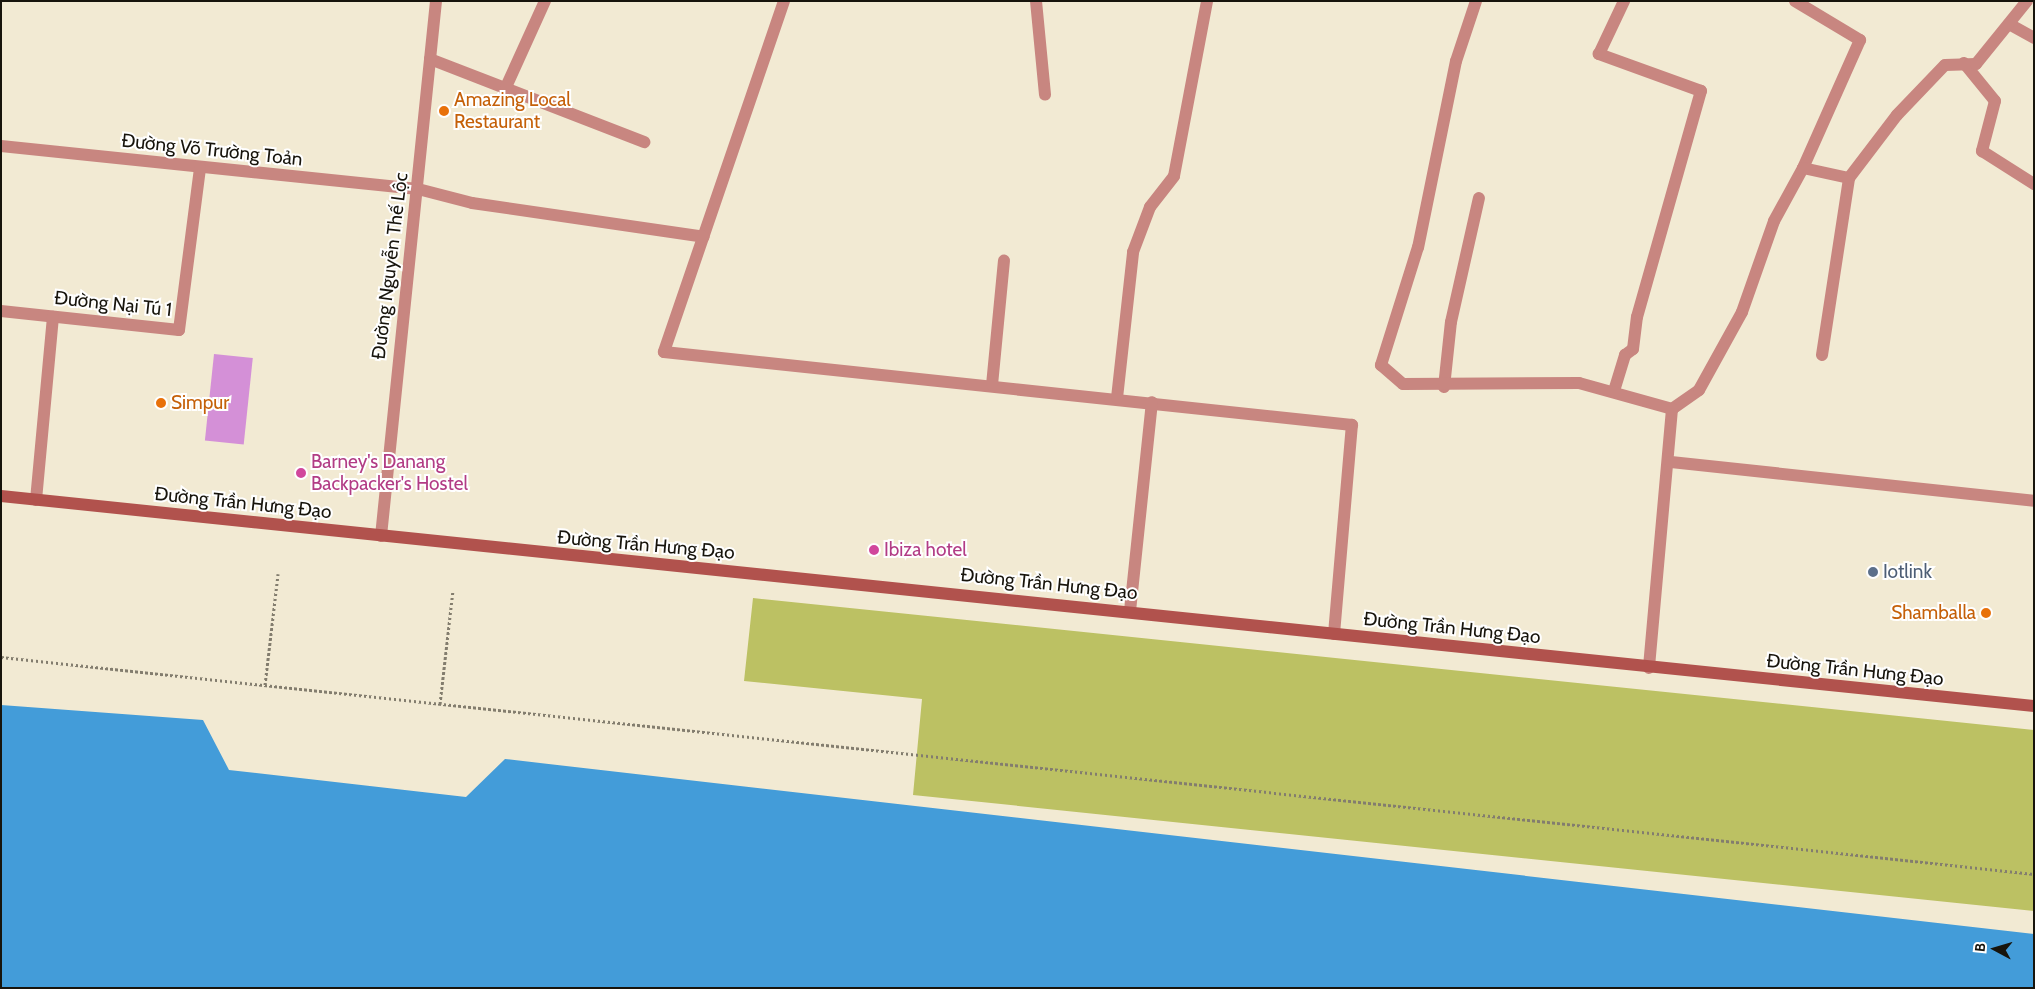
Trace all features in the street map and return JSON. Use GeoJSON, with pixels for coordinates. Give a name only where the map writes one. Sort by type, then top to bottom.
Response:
{"type":"FeatureCollection","features":[{"type":"Feature","properties":{"kind":"main road","name":"Đường Trần Hưng Đạo"},"geometry":{"type":"LineString","coordinates":[[1,496],[1130,611],[1649,668],[2034,706]]}},
{"type":"Feature","properties":{"kind":"street","name":"Đường Nguyễn Thế Lộc"},"geometry":{"type":"LineString","coordinates":[[381,536],[436,1]]}},
{"type":"Feature","properties":{"kind":"street"},"geometry":{"type":"LineString","coordinates":[[506,87],[545,1]]}},
{"type":"Feature","properties":{"kind":"street"},"geometry":{"type":"LineString","coordinates":[[784,1],[664,352],[1352,424],[1334,634]]}},
{"type":"Feature","properties":{"kind":"street"},"geometry":{"type":"LineString","coordinates":[[1036,1],[1045,95]]}},
{"type":"Feature","properties":{"kind":"street"},"geometry":{"type":"LineString","coordinates":[[1117,398],[1133,252],[1150,207],[1174,176],[1207,1]]}},
{"type":"Feature","properties":{"kind":"street"},"geometry":{"type":"LineString","coordinates":[[1476,1],[1456,61],[1418,247],[1381,360],[1388,373],[1403,384],[1444,386],[1554,381],[1614,391],[1672,409]]}},
{"type":"Feature","properties":{"kind":"street"},"geometry":{"type":"LineString","coordinates":[[1614,391],[1625,355],[1633,349],[1637,318],[1701,91],[1599,54],[1624,1]]}},
{"type":"Feature","properties":{"kind":"street"},"geometry":{"type":"LineString","coordinates":[[1672,409],[1698,390],[1742,312],[1774,221],[1803,168],[1860,40],[1795,1]]}},
{"type":"Feature","properties":{"kind":"street"},"geometry":{"type":"LineString","coordinates":[[1822,355],[1849,178],[1897,115],[1945,65],[1976,64],[2027,1]]}},
{"type":"Feature","properties":{"kind":"street"},"geometry":{"type":"LineString","coordinates":[[2009,24],[2034,38]]}},
{"type":"Feature","properties":{"kind":"street"},"geometry":{"type":"LineString","coordinates":[[430,59],[644,142]]}},
{"type":"Feature","properties":{"kind":"street"},"geometry":{"type":"LineString","coordinates":[[1964,63],[1995,101],[1982,150],[2034,184]]}},
{"type":"Feature","properties":{"kind":"street","name":"Đường Võ Trường Toản"},"geometry":{"type":"LineString","coordinates":[[1,146],[418,189],[472,204],[704,237]]}},
{"type":"Feature","properties":{"kind":"street","name":"Đường Nại Tú 1"},"geometry":{"type":"LineString","coordinates":[[1,311],[179,330],[200,168]]}},
{"type":"Feature","properties":{"kind":"street"},"geometry":{"type":"LineString","coordinates":[[1803,168],[1849,178]]}},
{"type":"Feature","properties":{"kind":"street"},"geometry":{"type":"LineString","coordinates":[[1444,386],[1451,322],[1479,198]]}},
{"type":"Feature","properties":{"kind":"street"},"geometry":{"type":"LineString","coordinates":[[992,385],[1004,261]]}},
{"type":"Feature","properties":{"kind":"street"},"geometry":{"type":"LineString","coordinates":[[36,500],[53,317]]}},
{"type":"Feature","properties":{"kind":"street"},"geometry":{"type":"LineString","coordinates":[[1130,611],[1152,402]]}},
{"type":"Feature","properties":{"kind":"street"},"geometry":{"type":"LineString","coordinates":[[1649,668],[1670,462],[1672,409]]}},
{"type":"Feature","properties":{"kind":"street"},"geometry":{"type":"LineString","coordinates":[[1670,462],[2034,501]]}},
{"type":"Feature","properties":{"kind":"path"},"geometry":{"type":"LineString","coordinates":[[266,685],[278,574]]}},
{"type":"Feature","properties":{"kind":"path"},"geometry":{"type":"LineString","coordinates":[[440,704],[453,590]]}},
{"type":"Feature","properties":{"kind":"path"},"geometry":{"type":"LineString","coordinates":[[1,657],[2034,874]]}},
{"type":"Feature","properties":{"kind":"green space"},"geometry":{"type":"Polygon","coordinates":[[[753,598],[2034,730],[2034,911],[913,795],[922,699],[744,681],[753,598]]]}},
{"type":"Feature","properties":{"kind":"water"},"geometry":{"type":"Polygon","coordinates":[[[1,705],[203,720],[229,770],[466,797],[505,759],[2034,934],[2034,988],[1,988],[1,705]]]}},
{"type":"Feature","properties":{"kind":"building"},"geometry":{"type":"Polygon","coordinates":[[[214,354],[253,358],[244,445],[205,441],[214,354]]]}},
{"type":"Feature","properties":{"kind":"place","name":"Amazing Local Restaurant"},"geometry":{"type":"Point","coordinates":[444,111]}},
{"type":"Feature","properties":{"kind":"place","name":"Simpur"},"geometry":{"type":"Point","coordinates":[161,403]}},
{"type":"Feature","properties":{"kind":"place","name":"Barney's Danang Backpacker's Hostel"},"geometry":{"type":"Point","coordinates":[301,473]}},
{"type":"Feature","properties":{"kind":"place","name":"Ibiza hotel"},"geometry":{"type":"Point","coordinates":[874,550]}},
{"type":"Feature","properties":{"kind":"place","name":"Iotlink"},"geometry":{"type":"Point","coordinates":[1873,572]}},
{"type":"Feature","properties":{"kind":"place","name":"Shamballa"},"geometry":{"type":"Point","coordinates":[1986,613]}}]}
